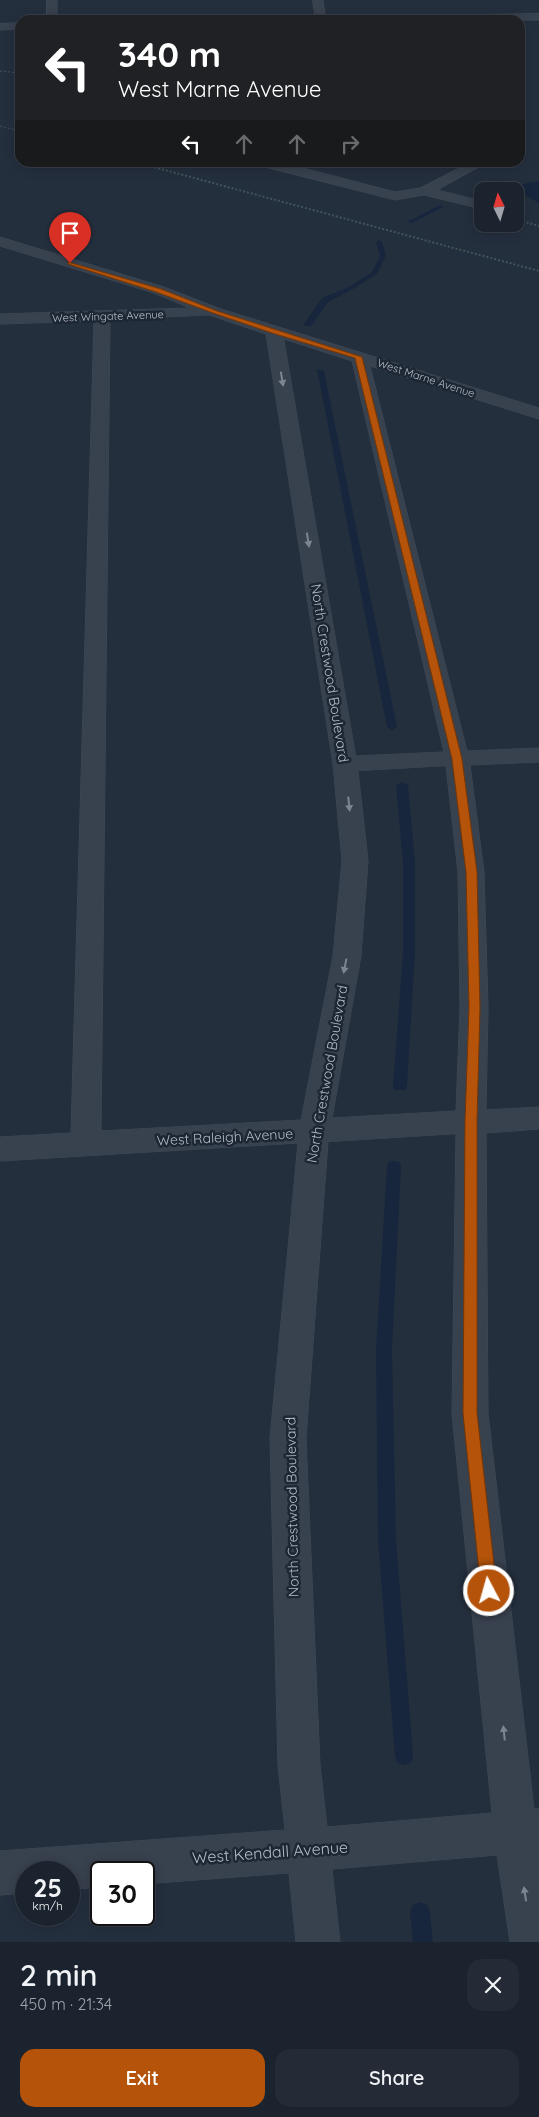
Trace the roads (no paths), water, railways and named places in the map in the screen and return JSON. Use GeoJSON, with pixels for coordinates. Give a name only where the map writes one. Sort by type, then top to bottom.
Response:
{"type":"FeatureCollection","features":[{"type":"Feature","properties":{"kind":"street"},"geometry":{"type":"LineString","coordinates":[[52,0],[52,15]]}},
{"type":"Feature","properties":{"kind":"street"},"geometry":{"type":"LineString","coordinates":[[318,0],[320,15]]}},
{"type":"Feature","properties":{"kind":"street"},"geometry":{"type":"LineString","coordinates":[[525,17],[539,17]]}},
{"type":"Feature","properties":{"kind":"street"},"geometry":{"type":"LineString","coordinates":[[0,27],[15,26]]}},
{"type":"Feature","properties":{"kind":"street"},"geometry":{"type":"LineString","coordinates":[[282,167],[395,196],[424,191],[472,167]]}},
{"type":"Feature","properties":{"kind":"street"},"geometry":{"type":"LineString","coordinates":[[424,191],[474,203]]}},
{"type":"Feature","properties":{"kind":"street","name":"West Marne Avenue"},"geometry":{"type":"LineString","coordinates":[[0,241],[158,290],[215,312],[274,331],[539,414]]}},
{"type":"Feature","properties":{"kind":"street","name":"West Wingate Avenue"},"geometry":{"type":"LineString","coordinates":[[0,319],[215,312]]}},
{"type":"Feature","properties":{"kind":"street"},"geometry":{"type":"LineString","coordinates":[[86,1144],[102,316]]}},
{"type":"Feature","properties":{"kind":"street","name":"North Crestwood Boulevard"},"geometry":{"type":"LineString","coordinates":[[274,331],[345,764],[355,861],[347,956],[314,1132],[288,1438],[299,1765],[318,1942]]}},
{"type":"Feature","properties":{"kind":"street"},"geometry":{"type":"LineString","coordinates":[[358,357],[457,759],[471,872],[474,1008],[471,1121],[470,1413],[527,1831],[532,1942]]}},
{"type":"Feature","properties":{"kind":"street"},"geometry":{"type":"LineString","coordinates":[[345,764],[539,755]]}},
{"type":"Feature","properties":{"kind":"street","name":"West Raleigh Avenue"},"geometry":{"type":"LineString","coordinates":[[0,1149],[539,1118]]}},
{"type":"Feature","properties":{"kind":"street","name":"West Kendall Avenue"},"geometry":{"type":"LineString","coordinates":[[0,1873],[308,1850],[527,1831]]}},
{"type":"Feature","properties":{"kind":"water"},"geometry":{"type":"Polygon","coordinates":[[[539,181],[539,203],[524,194],[524,184],[539,181]]]}},
{"type":"Feature","properties":{"kind":"waterway"},"geometry":{"type":"LineString","coordinates":[[410,222],[440,207]]}},
{"type":"Feature","properties":{"kind":"waterway"},"geometry":{"type":"LineString","coordinates":[[308,324],[325,300],[351,288],[375,273],[383,256],[379,242]]}},
{"type":"Feature","properties":{"kind":"waterway"},"geometry":{"type":"LineString","coordinates":[[320,371],[392,727]]}},
{"type":"Feature","properties":{"kind":"waterway"},"geometry":{"type":"LineString","coordinates":[[400,1086],[409,952],[409,863],[402,785]]}},
{"type":"Feature","properties":{"kind":"waterway"},"geometry":{"type":"LineString","coordinates":[[394,1166],[384,1350],[387,1540],[404,1756]]}},
{"type":"Feature","properties":{"kind":"waterway"},"geometry":{"type":"LineString","coordinates":[[420,1912],[423,1942]]}}]}
